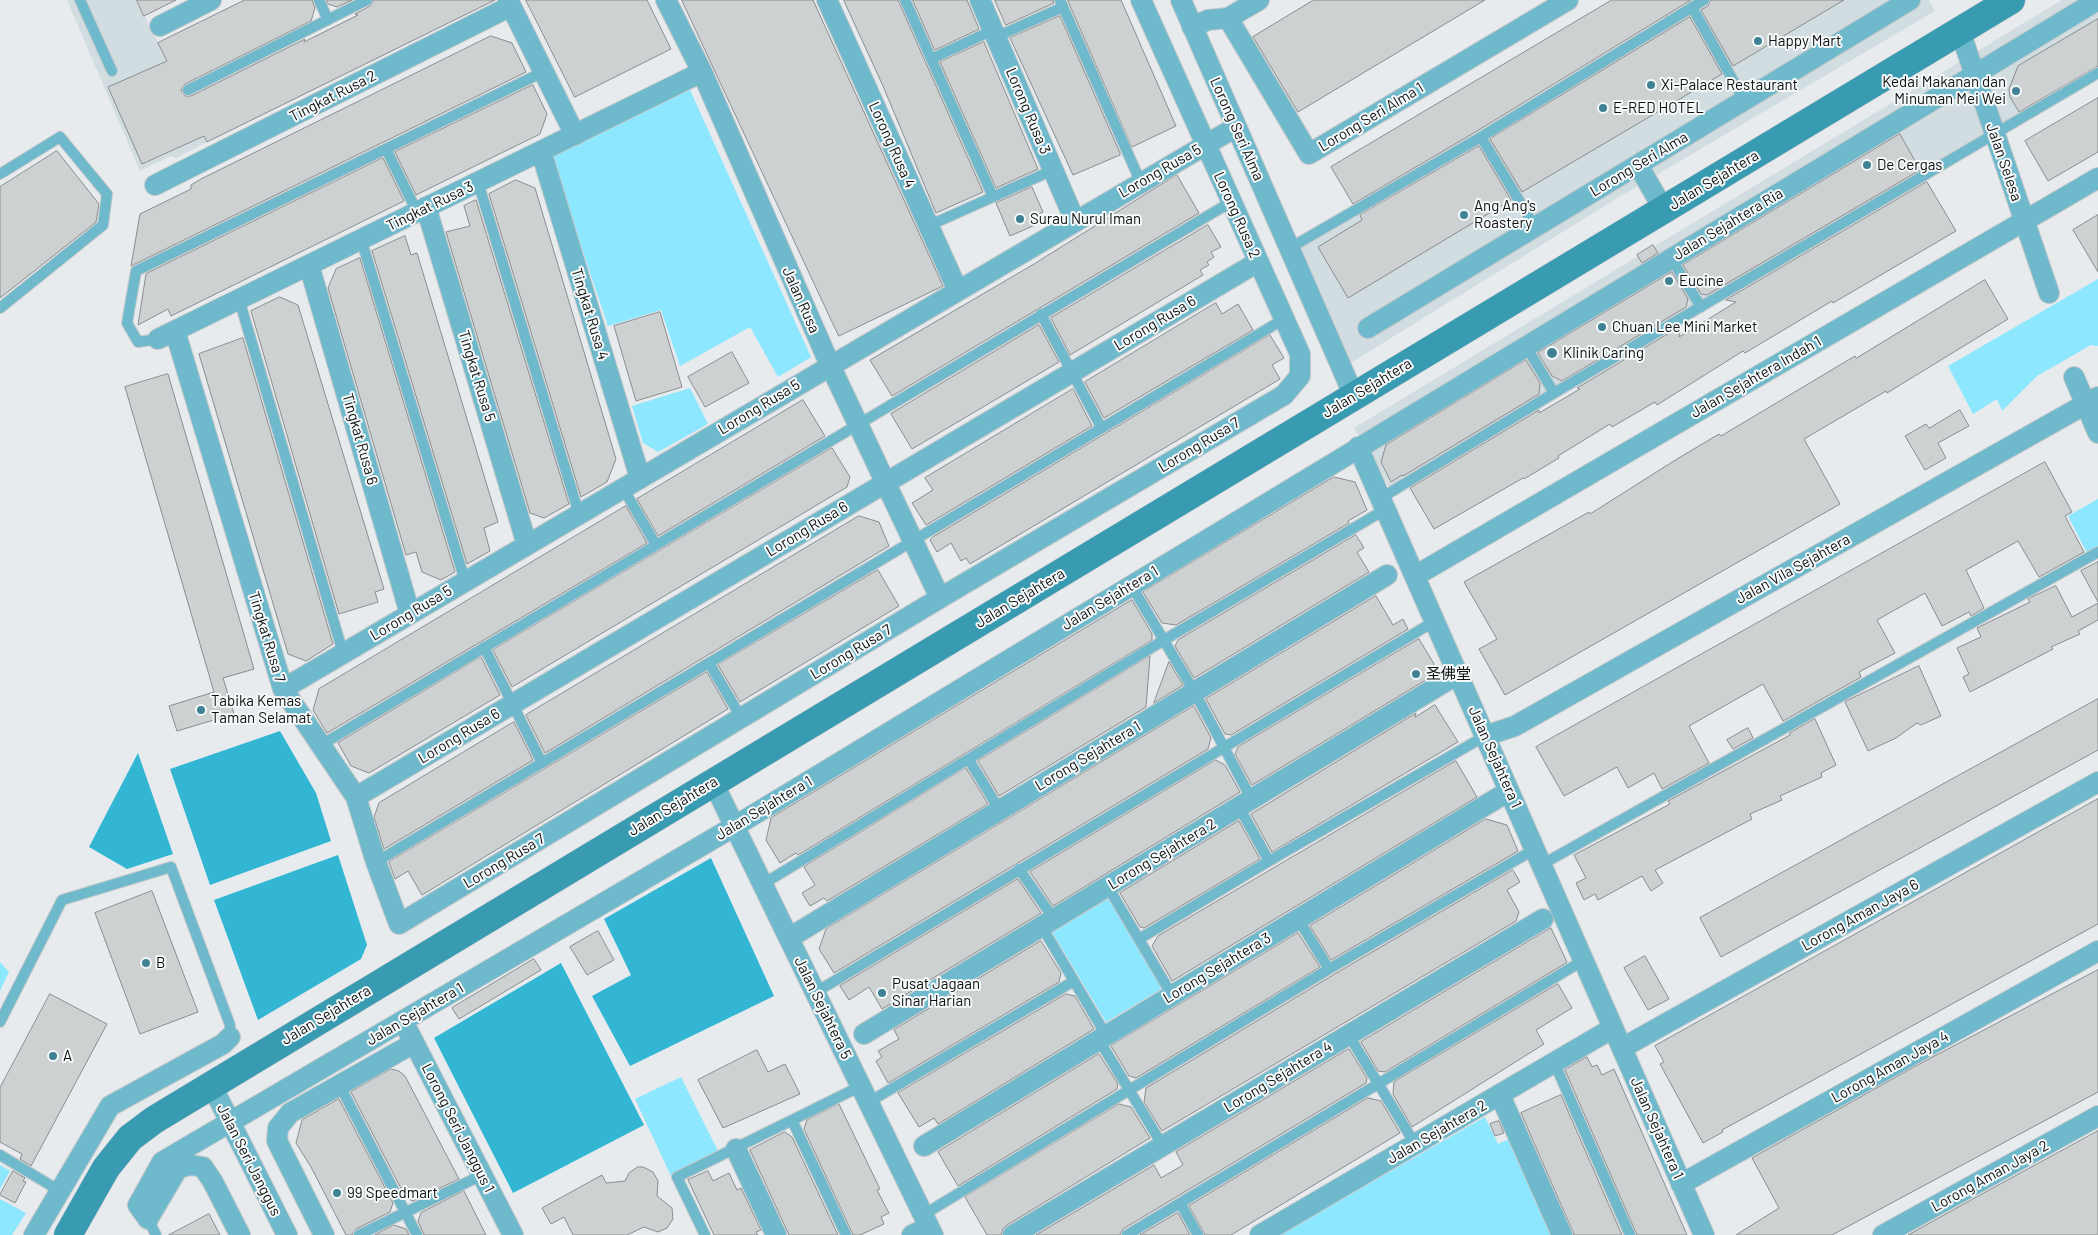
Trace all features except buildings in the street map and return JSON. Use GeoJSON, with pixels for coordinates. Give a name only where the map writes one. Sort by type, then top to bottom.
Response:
{"type":"FeatureCollection","features":[{"type":"Feature","properties":{"kind":"main road","name":"Jalan Sejahtera"},"geometry":{"type":"LineString","coordinates":[[68,1235],[106,1168],[130,1138],[154,1120],[2011,0]]}},
{"type":"Feature","properties":{"kind":"street"},"geometry":{"type":"LineString","coordinates":[[160,26],[211,0]]}},
{"type":"Feature","properties":{"kind":"street","name":"Jalan Rusa"},"geometry":{"type":"LineString","coordinates":[[666,0],[702,72],[857,424],[940,598]]}},
{"type":"Feature","properties":{"kind":"street","name":"Lorong Rusa 4"},"geometry":{"type":"LineString","coordinates":[[827,0],[958,291]]}},
{"type":"Feature","properties":{"kind":"street","name":"Lorong Rusa 3"},"geometry":{"type":"LineString","coordinates":[[980,0],[1075,221]]}},
{"type":"Feature","properties":{"kind":"street","name":"Lorong Rusa 2"},"geometry":{"type":"LineString","coordinates":[[1141,0],[1300,354],[1300,376]]}},
{"type":"Feature","properties":{"kind":"street","name":"Lorong Seri Alma"},"geometry":{"type":"LineString","coordinates":[[1181,0],[1354,396]]}},
{"type":"Feature","properties":{"kind":"street"},"geometry":{"type":"LineString","coordinates":[[1192,27],[1208,20],[1228,18],[1259,0]]}},
{"type":"Feature","properties":{"kind":"street","name":"Lorong Seri Alma 1"},"geometry":{"type":"LineString","coordinates":[[1228,18],[1309,154],[1568,0]]}},
{"type":"Feature","properties":{"kind":"street","name":"Lorong Seri Alma"},"geometry":{"type":"LineString","coordinates":[[1368,328],[1910,0]]}},
{"type":"Feature","properties":{"kind":"street","name":"Jalan Sejahtera Ria"},"geometry":{"type":"LineString","coordinates":[[1358,447],[2098,0]]}},
{"type":"Feature","properties":{"kind":"street"},"geometry":{"type":"LineString","coordinates":[[509,3],[574,134]]}},
{"type":"Feature","properties":{"kind":"street","name":"Tingkat Rusa 2"},"geometry":{"type":"LineString","coordinates":[[155,185],[509,3]]}},
{"type":"Feature","properties":{"kind":"street","name":"Jalan Selesa"},"geometry":{"type":"LineString","coordinates":[[1960,31],[2049,293]]}},
{"type":"Feature","properties":{"kind":"street","name":"Tingkat Rusa 3"},"geometry":{"type":"LineString","coordinates":[[166,335],[702,72]]}},
{"type":"Feature","properties":{"kind":"street","name":"Lorong Rusa 5"},"geometry":{"type":"LineString","coordinates":[[283,689],[1236,127]]}},
{"type":"Feature","properties":{"kind":"street","name":"Tingkat Rusa 4"},"geometry":{"type":"LineString","coordinates":[[541,151],[640,478]]}},
{"type":"Feature","properties":{"kind":"street"},"geometry":{"type":"LineString","coordinates":[[1638,165],[1664,210]]}},
{"type":"Feature","properties":{"kind":"street","name":"Jalan Sejahtera Indah 1"},"geometry":{"type":"LineString","coordinates":[[1415,576],[2098,178]]}},
{"type":"Feature","properties":{"kind":"street","name":"Tingkat Rusa 5"},"geometry":{"type":"LineString","coordinates":[[422,210],[527,545]]}},
{"type":"Feature","properties":{"kind":"street","name":"Lorong Rusa 6"},"geometry":{"type":"LineString","coordinates":[[356,797],[1258,262]]}},
{"type":"Feature","properties":{"kind":"street","name":"Tingkat Rusa 6"},"geometry":{"type":"LineString","coordinates":[[310,264],[410,614]]}},
{"type":"Feature","properties":{"kind":"street","name":"Tingkat Rusa 7"},"geometry":{"type":"LineString","coordinates":[[166,335],[283,689],[356,797],[376,862],[399,924]]}},
{"type":"Feature","properties":{"kind":"street","name":"Lorong Rusa 7"},"geometry":{"type":"LineString","coordinates":[[399,924],[940,598],[1284,395],[1300,376]]}},
{"type":"Feature","properties":{"kind":"street"},"geometry":{"type":"LineString","coordinates":[[2074,377],[2092,400],[2098,433]]}},
{"type":"Feature","properties":{"kind":"street","name":"Jalan Vila Sejahtera"},"geometry":{"type":"LineString","coordinates":[[1485,736],[1515,726],[2092,400]]}},
{"type":"Feature","properties":{"kind":"street","name":"Jalan Sejahtera 1"},"geometry":{"type":"LineString","coordinates":[[147,1220],[162,1162],[735,826],[1358,447],[1704,1235]]}},
{"type":"Feature","properties":{"kind":"street","name":"Lorong Sejahtera 1"},"geometry":{"type":"LineString","coordinates":[[789,938],[1386,575]]}},
{"type":"Feature","properties":{"kind":"street","name":"Lorong Sejahtera 2"},"geometry":{"type":"LineString","coordinates":[[864,1034],[1458,674]]}},
{"type":"Feature","properties":{"kind":"street","name":"Jalan Sejahtera 5"},"geometry":{"type":"LineString","coordinates":[[714,782],[865,1094],[925,1228]]}},
{"type":"Feature","properties":{"kind":"street","name":"Lorong Aman Jaya 6"},"geometry":{"type":"LineString","coordinates":[[1622,1048],[2098,782]]}},
{"type":"Feature","properties":{"kind":"street","name":"Lorong Sejahtera 3"},"geometry":{"type":"LineString","coordinates":[[924,1146],[1509,791]]}},
{"type":"Feature","properties":{"kind":"street","name":"Lorong Sejahtera 4"},"geometry":{"type":"LineString","coordinates":[[1013,1235],[1543,919]]}},
{"type":"Feature","properties":{"kind":"street","name":"Lorong Aman Jaya 4"},"geometry":{"type":"LineString","coordinates":[[1681,1184],[2098,951]]}},
{"type":"Feature","properties":{"kind":"street","name":"Lorong Seri Janggus 1"},"geometry":{"type":"LineString","coordinates":[[402,1021],[513,1235]]}},
{"type":"Feature","properties":{"kind":"street","name":"Jalan Sejahtera 2"},"geometry":{"type":"LineString","coordinates":[[1260,1235],[1613,1028]]}},
{"type":"Feature","properties":{"kind":"street"},"geometry":{"type":"LineString","coordinates":[[34,1235],[110,1106],[223,1044],[230,1037]]}},
{"type":"Feature","properties":{"kind":"street"},"geometry":{"type":"LineString","coordinates":[[324,1235],[277,1141],[278,1128],[290,1113],[414,1043]]}},
{"type":"Feature","properties":{"kind":"street","name":"Jalan Seri Janggus"},"geometry":{"type":"LineString","coordinates":[[211,1084],[287,1235]]}},
{"type":"Feature","properties":{"kind":"street"},"geometry":{"type":"LineString","coordinates":[[1500,1095],[1562,1235]]}},
{"type":"Feature","properties":{"kind":"street","name":"Lorong Aman Jaya 2"},"geometry":{"type":"LineString","coordinates":[[1883,1235],[2098,1116]]}},
{"type":"Feature","properties":{"kind":"street"},"geometry":{"type":"LineString","coordinates":[[736,1148],[776,1235]]}},
{"type":"Feature","properties":{"kind":"street"},"geometry":{"type":"LineString","coordinates":[[147,1220],[178,1168],[191,1165],[203,1167],[213,1182],[240,1235]]}},
{"type":"Feature","properties":{"kind":"lane"},"geometry":{"type":"LineString","coordinates":[[80,0],[112,71]]}},
{"type":"Feature","properties":{"kind":"lane"},"geometry":{"type":"LineString","coordinates":[[319,0],[328,20]]}},
{"type":"Feature","properties":{"kind":"lane"},"geometry":{"type":"LineString","coordinates":[[188,90],[367,0]]}},
{"type":"Feature","properties":{"kind":"lane"},"geometry":{"type":"LineString","coordinates":[[905,0],[992,197]]}},
{"type":"Feature","properties":{"kind":"lane"},"geometry":{"type":"LineString","coordinates":[[1290,248],[1481,136],[1704,0]]}},
{"type":"Feature","properties":{"kind":"lane"},"geometry":{"type":"LineString","coordinates":[[931,59],[994,34],[1061,4],[1141,182]]}},
{"type":"Feature","properties":{"kind":"lane"},"geometry":{"type":"LineString","coordinates":[[1692,7],[1744,100]]}},
{"type":"Feature","properties":{"kind":"lane"},"geometry":{"type":"LineString","coordinates":[[166,335],[138,342],[127,323],[136,270],[543,72]]}},
{"type":"Feature","properties":{"kind":"lane"},"geometry":{"type":"LineString","coordinates":[[763,884],[1164,640],[1383,504],[1554,393],[2098,73]]}},
{"type":"Feature","properties":{"kind":"lane"},"geometry":{"type":"LineString","coordinates":[[1481,136],[1536,227]]}},
{"type":"Feature","properties":{"kind":"lane"},"geometry":{"type":"LineString","coordinates":[[0,174],[60,137],[108,194],[103,225],[0,308]]}},
{"type":"Feature","properties":{"kind":"lane"},"geometry":{"type":"LineString","coordinates":[[386,149],[422,210]]}},
{"type":"Feature","properties":{"kind":"lane"},"geometry":{"type":"LineString","coordinates":[[928,226],[1053,170]]}},
{"type":"Feature","properties":{"kind":"lane"},"geometry":{"type":"LineString","coordinates":[[478,182],[579,514]]}},
{"type":"Feature","properties":{"kind":"lane"},"geometry":{"type":"LineString","coordinates":[[321,745],[1231,202]]}},
{"type":"Feature","properties":{"kind":"lane"},"geometry":{"type":"LineString","coordinates":[[362,239],[465,581]]}},
{"type":"Feature","properties":{"kind":"lane"},"geometry":{"type":"LineString","coordinates":[[1671,258],[1701,307]]}},
{"type":"Feature","properties":{"kind":"lane"},"geometry":{"type":"LineString","coordinates":[[239,299],[343,653]]}},
{"type":"Feature","properties":{"kind":"lane"},"geometry":{"type":"LineString","coordinates":[[1042,314],[1101,427]]}},
{"type":"Feature","properties":{"kind":"lane"},"geometry":{"type":"LineString","coordinates":[[376,862],[1284,319]]}},
{"type":"Feature","properties":{"kind":"lane"},"geometry":{"type":"LineString","coordinates":[[1526,346],[1554,393]]}},
{"type":"Feature","properties":{"kind":"lane"},"geometry":{"type":"LineString","coordinates":[[623,488],[656,545]]}},
{"type":"Feature","properties":{"kind":"lane"},"geometry":{"type":"LineString","coordinates":[[925,1228],[1129,1090],[1329,969],[2098,552]]}},
{"type":"Feature","properties":{"kind":"lane"},"geometry":{"type":"LineString","coordinates":[[1131,585],[1194,691],[1224,746],[1269,860]]}},
{"type":"Feature","properties":{"kind":"lane"},"geometry":{"type":"LineString","coordinates":[[816,992],[1435,621]]}},
{"type":"Feature","properties":{"kind":"lane"},"geometry":{"type":"LineString","coordinates":[[484,647],[542,763]]}},
{"type":"Feature","properties":{"kind":"lane"},"geometry":{"type":"LineString","coordinates":[[709,663],[742,718]]}},
{"type":"Feature","properties":{"kind":"lane"},"geometry":{"type":"LineString","coordinates":[[1139,939],[1269,860],[1485,736]]}},
{"type":"Feature","properties":{"kind":"lane"},"geometry":{"type":"LineString","coordinates":[[969,760],[999,809]]}},
{"type":"Feature","properties":{"kind":"lane"},"geometry":{"type":"LineString","coordinates":[[0,1022],[62,900],[171,867],[230,1025],[230,1037]]}},
{"type":"Feature","properties":{"kind":"lane"},"geometry":{"type":"LineString","coordinates":[[1019,869],[1048,923],[1074,981],[1129,1090],[1163,1146]]}},
{"type":"Feature","properties":{"kind":"lane"},"geometry":{"type":"LineString","coordinates":[[1108,887],[1172,995]]}},
{"type":"Feature","properties":{"kind":"lane"},"geometry":{"type":"LineString","coordinates":[[1298,919],[1329,969]]}},
{"type":"Feature","properties":{"kind":"lane"},"geometry":{"type":"LineString","coordinates":[[1127,1235],[1584,960]]}},
{"type":"Feature","properties":{"kind":"lane"},"geometry":{"type":"LineString","coordinates":[[704,1235],[677,1178],[792,1120],[865,1094],[1074,981]]}},
{"type":"Feature","properties":{"kind":"lane"},"geometry":{"type":"LineString","coordinates":[[1348,1034],[1415,1144]]}},
{"type":"Feature","properties":{"kind":"lane"},"geometry":{"type":"LineString","coordinates":[[1554,1062],[1630,1235]]}},
{"type":"Feature","properties":{"kind":"lane"},"geometry":{"type":"LineString","coordinates":[[339,1084],[417,1235]]}},
{"type":"Feature","properties":{"kind":"lane"},"geometry":{"type":"LineString","coordinates":[[792,1120],[846,1235]]}},
{"type":"Feature","properties":{"kind":"lane"},"geometry":{"type":"LineString","coordinates":[[0,1155],[60,1191]]}},
{"type":"Feature","properties":{"kind":"lane"},"geometry":{"type":"LineString","coordinates":[[359,1235],[482,1175]]}},
{"type":"Feature","properties":{"kind":"lane"},"geometry":{"type":"LineString","coordinates":[[1180,1203],[1198,1235]]}},
{"type":"Feature","properties":{"kind":"shaded area"},"geometry":{"type":"Polygon","coordinates":[[[67,0],[137,0],[207,142],[176,158],[171,156],[140,171],[67,0]]]}},
{"type":"Feature","properties":{"kind":"shaded area"},"geometry":{"type":"Polygon","coordinates":[[[1695,0],[1929,0],[1935,11],[1624,194],[1349,364],[1295,242],[1695,0]]]}},
{"type":"Feature","properties":{"kind":"shaded area"},"geometry":{"type":"Polygon","coordinates":[[[2062,0],[2098,0],[2098,79],[1394,495],[1354,428],[2062,0]]]}},
{"type":"Feature","properties":{"kind":"shaded area"},"geometry":{"type":"Polygon","coordinates":[[[690,90],[811,357],[778,377],[750,327],[680,366],[661,310],[608,326],[550,154],[690,90]]]}},
{"type":"Feature","properties":{"kind":"shaded area"},"geometry":{"type":"Polygon","coordinates":[[[2098,279],[2098,346],[2091,345],[2037,376],[2002,411],[1997,399],[1973,414],[1948,366],[2098,279]]]}},
{"type":"Feature","properties":{"kind":"shaded area"},"geometry":{"type":"Polygon","coordinates":[[[690,388],[708,424],[658,452],[643,443],[632,406],[690,388]]]}},
{"type":"Feature","properties":{"kind":"shaded area"},"geometry":{"type":"Polygon","coordinates":[[[2098,499],[2098,546],[2087,553],[2068,516],[2098,499]]]}},
{"type":"Feature","properties":{"kind":"shaded area"},"geometry":{"type":"Polygon","coordinates":[[[280,731],[316,793],[331,841],[210,885],[170,769],[280,731]]]}},
{"type":"Feature","properties":{"kind":"shaded area"},"geometry":{"type":"Polygon","coordinates":[[[138,753],[173,854],[127,869],[89,847],[138,753]]]}},
{"type":"Feature","properties":{"kind":"shaded area"},"geometry":{"type":"Polygon","coordinates":[[[338,855],[367,945],[361,959],[258,1020],[214,900],[338,855]]]}},
{"type":"Feature","properties":{"kind":"shaded area"},"geometry":{"type":"Polygon","coordinates":[[[711,858],[774,996],[630,1066],[592,996],[631,975],[604,919],[711,858]]]}},
{"type":"Feature","properties":{"kind":"shaded area"},"geometry":{"type":"Polygon","coordinates":[[[1110,898],[1163,988],[1106,1022],[1052,932],[1110,898]]]}},
{"type":"Feature","properties":{"kind":"shaded area"},"geometry":{"type":"Polygon","coordinates":[[[0,962],[9,972],[0,991],[0,962]]]}},
{"type":"Feature","properties":{"kind":"shaded area"},"geometry":{"type":"Polygon","coordinates":[[[561,963],[644,1125],[513,1193],[434,1038],[561,963]]]}},
{"type":"Feature","properties":{"kind":"shaded area"},"geometry":{"type":"Polygon","coordinates":[[[681,1077],[718,1151],[671,1176],[635,1099],[681,1077]]]}},
{"type":"Feature","properties":{"kind":"shaded area"},"geometry":{"type":"Polygon","coordinates":[[[1485,1117],[1498,1144],[1511,1138],[1553,1235],[1280,1235],[1485,1117]]]}},
{"type":"Feature","properties":{"kind":"shaded area"},"geometry":{"type":"Polygon","coordinates":[[[0,1165],[10,1171],[0,1189],[0,1165]]]}},
{"type":"Feature","properties":{"kind":"shaded area"},"geometry":{"type":"Polygon","coordinates":[[[0,1199],[26,1213],[12,1235],[0,1235],[0,1199]]]}},
{"type":"Feature","properties":{"kind":"place","name":"Happy Mart"},"geometry":{"type":"Point","coordinates":[1758,41]}},
{"type":"Feature","properties":{"kind":"place","name":"Xi-Palace Restaurant"},"geometry":{"type":"Point","coordinates":[1651,85]}},
{"type":"Feature","properties":{"kind":"place","name":"Kedai Makanan dan Minuman Mei Wei"},"geometry":{"type":"Point","coordinates":[2016,91]}},
{"type":"Feature","properties":{"kind":"place","name":"E-RED HOTEL"},"geometry":{"type":"Point","coordinates":[1603,108]}},
{"type":"Feature","properties":{"kind":"place","name":"De Cergas"},"geometry":{"type":"Point","coordinates":[1867,165]}},
{"type":"Feature","properties":{"kind":"place","name":"Ang Ang's Roastery"},"geometry":{"type":"Point","coordinates":[1464,215]}},
{"type":"Feature","properties":{"kind":"place","name":"Surau Nurul Iman"},"geometry":{"type":"Point","coordinates":[1020,219]}},
{"type":"Feature","properties":{"kind":"place","name":"Eucine"},"geometry":{"type":"Point","coordinates":[1669,281]}},
{"type":"Feature","properties":{"kind":"place","name":"Chuan Lee Mini Market"},"geometry":{"type":"Point","coordinates":[1602,327]}},
{"type":"Feature","properties":{"kind":"place","name":"Klinik Caring"},"geometry":{"type":"Point","coordinates":[1552,353]}},
{"type":"Feature","properties":{"kind":"place","name":"圣佛堂"},"geometry":{"type":"Point","coordinates":[1416,674]}},
{"type":"Feature","properties":{"kind":"place","name":"Tabika Kemas Taman Selamat"},"geometry":{"type":"Point","coordinates":[201,710]}},
{"type":"Feature","properties":{"kind":"place","name":"B"},"geometry":{"type":"Point","coordinates":[146,963]}},
{"type":"Feature","properties":{"kind":"place","name":"Pusat Jagaan Sinar Harian"},"geometry":{"type":"Point","coordinates":[882,993]}},
{"type":"Feature","properties":{"kind":"place","name":"A"},"geometry":{"type":"Point","coordinates":[53,1056]}},
{"type":"Feature","properties":{"kind":"place","name":"99 Speedmart"},"geometry":{"type":"Point","coordinates":[337,1193]}}]}
